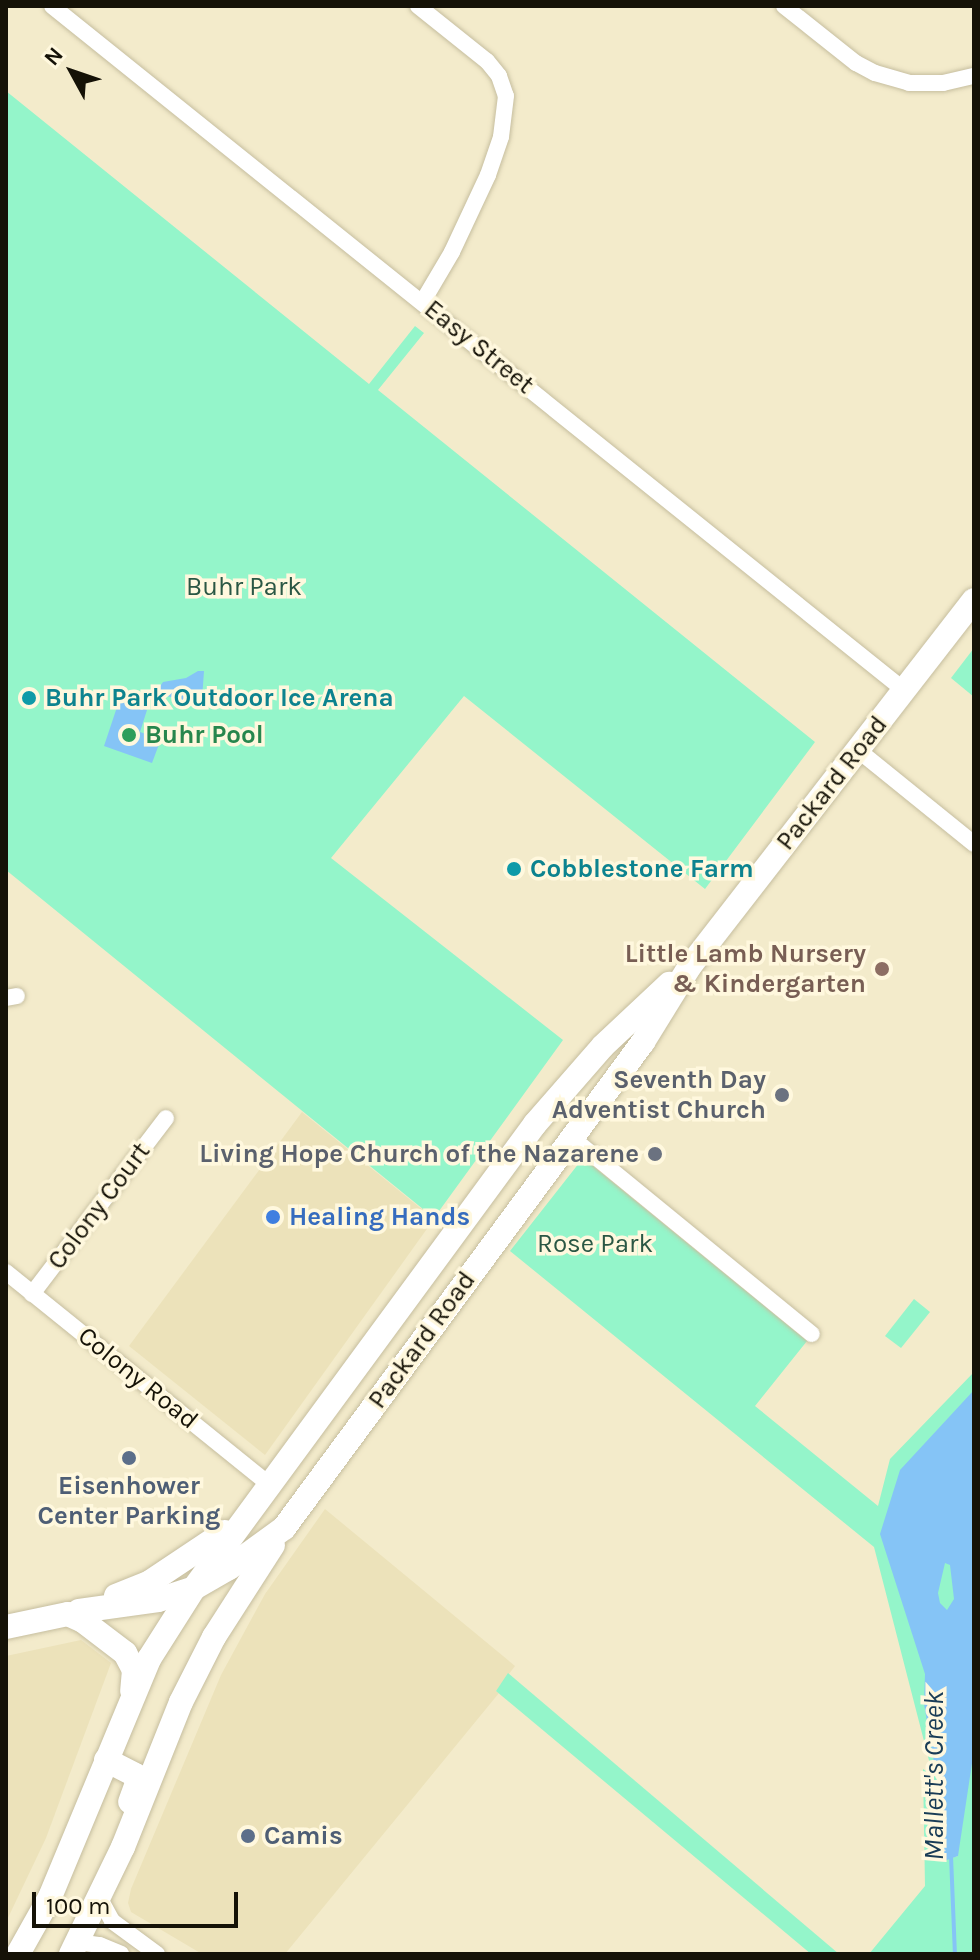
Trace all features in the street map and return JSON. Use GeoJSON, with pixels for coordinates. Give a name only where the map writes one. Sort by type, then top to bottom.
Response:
{"type":"FeatureCollection","features":[{"type":"Feature","properties":{"kind":"main road","name":"Packard Road"},"geometry":{"type":"LineString","coordinates":[[6,1627],[73,1612],[158,1600],[194,1588],[229,1568],[284,1528],[643,1042],[690,966],[974,600]]}},
{"type":"Feature","properties":{"kind":"main road","name":"Packard Road"},"geometry":{"type":"LineString","coordinates":[[25,1947],[67,1858],[131,1697],[149,1659],[194,1588],[458,1227],[569,1083],[623,1026],[690,966]]}},
{"type":"Feature","properties":{"kind":"main road"},"geometry":{"type":"LineString","coordinates":[[509,1221],[532,1172],[593,1092],[594,1084],[589,1079],[569,1083]]}},
{"type":"Feature","properties":{"kind":"main road"},"geometry":{"type":"LineString","coordinates":[[417,1347],[432,1310],[477,1246],[473,1230],[458,1227]]}},
{"type":"Feature","properties":{"kind":"main road"},"geometry":{"type":"LineString","coordinates":[[73,1612],[150,1582],[196,1554],[249,1513]]}},
{"type":"Feature","properties":{"kind":"main road"},"geometry":{"type":"LineString","coordinates":[[75,1948],[123,1847],[194,1676],[214,1637],[284,1528]]}},
{"type":"Feature","properties":{"kind":"main road"},"geometry":{"type":"LineString","coordinates":[[73,1612],[125,1653],[134,1670],[131,1697]]}},
{"type":"Feature","properties":{"kind":"main road"},"geometry":{"type":"LineString","coordinates":[[106,1760],[129,1769],[137,1783],[123,1824],[123,1847]]}},
{"type":"Feature","properties":{"kind":"street","name":"Easy Street"},"geometry":{"type":"LineString","coordinates":[[52,6],[904,690]]}},
{"type":"Feature","properties":{"kind":"street"},"geometry":{"type":"LineString","coordinates":[[418,6],[487,61],[499,76],[506,105],[501,137],[488,175],[452,252],[423,301]]}},
{"type":"Feature","properties":{"kind":"street"},"geometry":{"type":"LineString","coordinates":[[784,6],[856,63],[875,73],[917,83],[943,83],[974,76]]}},
{"type":"Feature","properties":{"kind":"street"},"geometry":{"type":"LineString","coordinates":[[858,750],[974,844]]}},
{"type":"Feature","properties":{"kind":"street","name":"Colony Court"},"geometry":{"type":"LineString","coordinates":[[32,1294],[166,1118]]}},
{"type":"Feature","properties":{"kind":"street"},"geometry":{"type":"LineString","coordinates":[[571,1137],[812,1334]]}},
{"type":"Feature","properties":{"kind":"street","name":"Colony Road"},"geometry":{"type":"LineString","coordinates":[[6,1272],[270,1485]]}},
{"type":"Feature","properties":{"kind":"street"},"geometry":{"type":"LineString","coordinates":[[100,1899],[112,1921],[157,1954]]}},
{"type":"Feature","properties":{"kind":"street"},"geometry":{"type":"LineString","coordinates":[[75,1948],[100,1945],[121,1954]]}},
{"type":"Feature","properties":{"kind":"shaded area"},"geometry":{"type":"Polygon","coordinates":[[[302,1112],[434,1219],[265,1455],[129,1346],[302,1112]]]}},
{"type":"Feature","properties":{"kind":"shaded area"},"geometry":{"type":"Polygon","coordinates":[[[325,1509],[515,1666],[496,1691],[499,1693],[285,1954],[202,1954],[131,1912],[128,1903],[131,1889],[221,1675],[265,1594],[325,1509]]]}},
{"type":"Feature","properties":{"kind":"shaded area"},"geometry":{"type":"Polygon","coordinates":[[[81,1640],[111,1663],[46,1838],[6,1922],[6,1656],[81,1640]]]}},
{"type":"Feature","properties":{"kind":"green space","name":"Buhr Park"},"geometry":{"type":"Polygon","coordinates":[[[6,91],[369,384],[415,326],[424,333],[378,390],[815,742],[705,889],[464,696],[331,858],[563,1040],[434,1218],[6,870],[6,91]]]}},
{"type":"Feature","properties":{"kind":"green space"},"geometry":{"type":"Polygon","coordinates":[[[974,648],[974,697],[951,678],[974,648]]]}},
{"type":"Feature","properties":{"kind":"green space","name":"Rose Park"},"geometry":{"type":"Polygon","coordinates":[[[583,1158],[807,1341],[755,1406],[878,1506],[890,1459],[974,1372],[974,1954],[869,1954],[925,1886],[923,1769],[933,1776],[874,1547],[510,1251],[583,1158]],[[937,1782],[944,1860],[958,1856],[937,1782]]]}},
{"type":"Feature","properties":{"kind":"green space"},"geometry":{"type":"Polygon","coordinates":[[[914,1299],[930,1312],[901,1348],[885,1336],[914,1299]]]}},
{"type":"Feature","properties":{"kind":"green space"},"geometry":{"type":"Polygon","coordinates":[[[508,1673],[839,1954],[811,1954],[496,1691],[508,1673]]]}},
{"type":"Feature","properties":{"kind":"water"},"geometry":{"type":"Polygon","coordinates":[[[204,671],[202,699],[190,704],[156,692],[163,682],[186,678],[204,671]]]}},
{"type":"Feature","properties":{"kind":"water","name":"Buhr Pool"},"geometry":{"type":"Polygon","coordinates":[[[119,701],[147,710],[140,732],[161,739],[152,763],[104,746],[119,701]]]}},
{"type":"Feature","properties":{"kind":"water"},"geometry":{"type":"Polygon","coordinates":[[[974,1390],[974,1750],[958,1856],[944,1861],[937,1780],[924,1704],[925,1674],[880,1534],[900,1470],[974,1390]],[[945,1563],[938,1593],[940,1603],[947,1610],[954,1599],[950,1565],[945,1563]]]}},
{"type":"Feature","properties":{"kind":"waterway","name":"Mallett's Creek"},"geometry":{"type":"LineString","coordinates":[[951,1856],[955,1954]]}},
{"type":"Feature","properties":{"kind":"place","name":"Buhr Park Outdoor Ice Arena"},"geometry":{"type":"Point","coordinates":[29,698]}},
{"type":"Feature","properties":{"kind":"place","name":"Buhr Pool"},"geometry":{"type":"Point","coordinates":[129,735]}},
{"type":"Feature","properties":{"kind":"place","name":"Cobblestone Farm"},"geometry":{"type":"Point","coordinates":[514,869]}},
{"type":"Feature","properties":{"kind":"place","name":"Little Lamb Nursery & Kindergarten"},"geometry":{"type":"Point","coordinates":[882,969]}},
{"type":"Feature","properties":{"kind":"place","name":"Seventh Day Adventist Church"},"geometry":{"type":"Point","coordinates":[782,1095]}},
{"type":"Feature","properties":{"kind":"place","name":"Living Hope Church of the Nazarene"},"geometry":{"type":"Point","coordinates":[655,1154]}},
{"type":"Feature","properties":{"kind":"place","name":"Healing Hands"},"geometry":{"type":"Point","coordinates":[273,1217]}},
{"type":"Feature","properties":{"kind":"place","name":"Eisenhower Center Parking"},"geometry":{"type":"Point","coordinates":[129,1458]}},
{"type":"Feature","properties":{"kind":"place","name":"Camis"},"geometry":{"type":"Point","coordinates":[248,1836]}}]}
